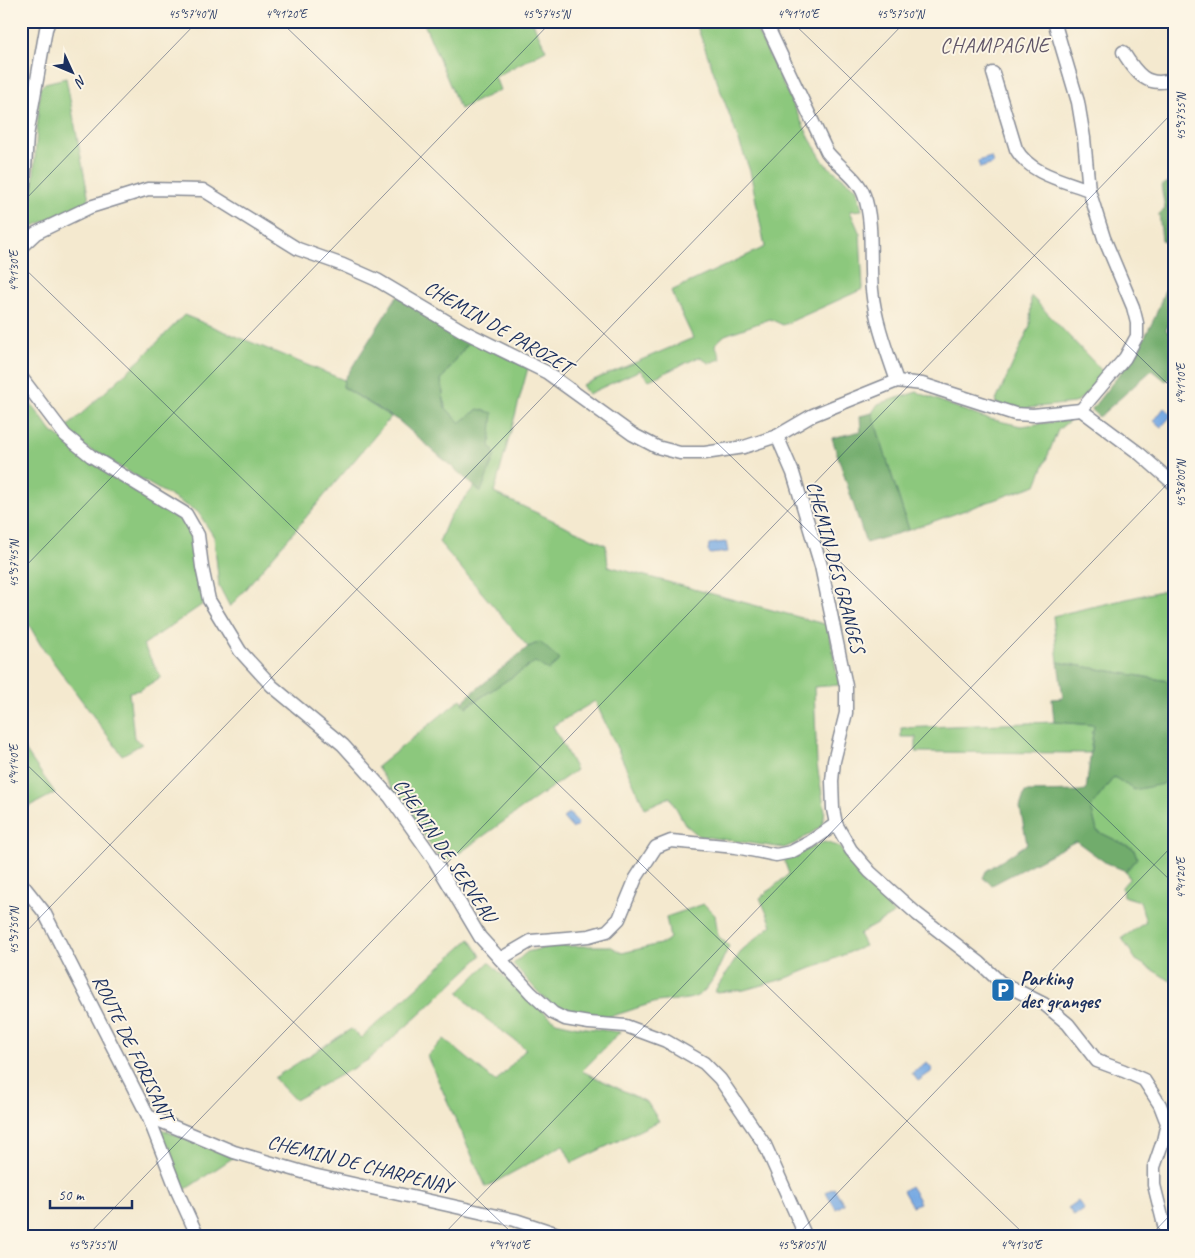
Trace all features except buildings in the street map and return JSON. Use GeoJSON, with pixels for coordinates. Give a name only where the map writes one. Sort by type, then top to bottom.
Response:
{"type":"FeatureCollection","features":[{"type":"Feature","properties":{"kind":"street"},"geometry":{"type":"LineString","coordinates":[[21,232],[27,136],[49,21]]}},
{"type":"Feature","properties":{"kind":"street"},"geometry":{"type":"LineString","coordinates":[[765,21],[827,152],[854,180],[864,194],[869,214],[872,291],[879,326],[897,381]]}},
{"type":"Feature","properties":{"kind":"street"},"geometry":{"type":"LineString","coordinates":[[1054,21],[1078,102],[1089,190],[1104,238],[1133,307],[1137,330],[1137,336],[1125,358],[1081,410],[1140,454],[1174,484]]}},
{"type":"Feature","properties":{"kind":"street"},"geometry":{"type":"LineString","coordinates":[[1123,52],[1133,70],[1144,78],[1160,83],[1174,79]]}},
{"type":"Feature","properties":{"kind":"street"},"geometry":{"type":"LineString","coordinates":[[993,73],[1016,149],[1021,158],[1035,170],[1089,190]]}},
{"type":"Feature","properties":{"kind":"street","name":"CHEMIN DE PAROZET"},"geometry":{"type":"LineString","coordinates":[[21,247],[36,234],[90,208],[148,189],[203,190],[298,249],[343,265],[377,280],[463,331],[546,372],[632,434],[657,447],[680,453],[705,453],[744,446],[777,436],[813,415],[897,381],[922,384],[1015,414],[1033,415],[1081,410]]}},
{"type":"Feature","properties":{"kind":"street","name":"CHEMIN DE SERVEAU"},"geometry":{"type":"LineString","coordinates":[[21,376],[65,435],[91,456],[186,514],[198,535],[209,600],[240,651],[272,686],[343,745],[390,797],[433,858],[480,937],[531,993],[553,1013],[565,1019],[589,1024],[626,1026],[666,1041],[704,1063],[720,1079],[765,1145],[806,1237]]}},
{"type":"Feature","properties":{"kind":"street","name":"CHEMIN DES GRANGES"},"geometry":{"type":"LineString","coordinates":[[777,436],[793,473],[821,566],[846,686],[846,713],[834,761],[832,781],[833,809],[836,824],[851,850],[870,872],[917,914],[980,963],[1000,982],[1044,1004],[1068,1024],[1097,1061],[1144,1080],[1160,1105],[1167,1123],[1154,1167],[1154,1185],[1167,1237]]}},
{"type":"Feature","properties":{"kind":"street"},"geometry":{"type":"LineString","coordinates":[[500,959],[531,941],[589,936],[607,931],[619,919],[636,878],[656,847],[671,841],[736,847],[776,855],[791,852],[810,842],[836,824]]}},
{"type":"Feature","properties":{"kind":"street","name":"ROUTE DE FORISANT"},"geometry":{"type":"LineString","coordinates":[[21,883],[44,912],[148,1116],[178,1194],[198,1237]]}},
{"type":"Feature","properties":{"kind":"street","name":"CHEMIN DE CHARPENAY"},"geometry":{"type":"LineString","coordinates":[[148,1116],[234,1152],[260,1160],[313,1175],[515,1220],[567,1237]]}},
{"type":"Feature","properties":{"kind":"green space"},"geometry":{"type":"Polygon","coordinates":[[[423,21],[532,21],[546,50],[495,77],[500,90],[460,109],[423,21]]]}},
{"type":"Feature","properties":{"kind":"green space"},"geometry":{"type":"Polygon","coordinates":[[[695,21],[752,21],[810,139],[825,164],[857,189],[862,210],[850,211],[860,234],[863,289],[783,325],[770,319],[725,335],[715,344],[721,359],[709,363],[699,357],[649,380],[640,370],[588,394],[582,385],[693,338],[671,291],[765,247],[750,171],[695,21]]]}},
{"type":"Feature","properties":{"kind":"green space"},"geometry":{"type":"Polygon","coordinates":[[[66,78],[89,200],[30,228],[40,88],[45,83],[66,78]]]}},
{"type":"Feature","properties":{"kind":"green space"},"geometry":{"type":"Polygon","coordinates":[[[1174,179],[1174,314],[1166,330],[1174,336],[1174,374],[1166,381],[1152,370],[1099,417],[1091,410],[1137,352],[1155,317],[1166,287],[1170,246],[1162,240],[1159,214],[1165,209],[1161,186],[1174,179]]]}},
{"type":"Feature","properties":{"kind":"green space"},"geometry":{"type":"Polygon","coordinates":[[[397,296],[471,339],[441,380],[445,407],[460,423],[478,409],[493,413],[490,445],[495,455],[481,492],[399,421],[343,387],[344,380],[397,296]]]}},
{"type":"Feature","properties":{"kind":"green space"},"geometry":{"type":"Polygon","coordinates":[[[1031,296],[1104,373],[1083,397],[1074,403],[1019,409],[995,403],[1030,326],[1031,296]]]}},
{"type":"Feature","properties":{"kind":"green space"},"geometry":{"type":"Polygon","coordinates":[[[184,315],[344,380],[343,387],[391,417],[230,607],[219,586],[214,537],[198,512],[82,445],[66,428],[141,359],[184,315]]]}},
{"type":"Feature","properties":{"kind":"green space"},"geometry":{"type":"Polygon","coordinates":[[[471,339],[528,368],[494,493],[606,545],[608,566],[828,625],[839,685],[814,687],[817,765],[825,811],[822,826],[796,843],[784,848],[699,836],[685,824],[670,797],[645,808],[595,701],[553,726],[576,770],[444,864],[377,767],[461,699],[467,707],[535,661],[540,642],[528,647],[439,542],[450,516],[475,486],[481,491],[490,445],[478,409],[460,423],[445,407],[441,380],[471,339]]]}},
{"type":"Feature","properties":{"kind":"green space"},"geometry":{"type":"Polygon","coordinates":[[[21,390],[52,432],[89,458],[186,514],[198,535],[209,600],[143,645],[161,677],[140,690],[129,692],[134,738],[142,744],[122,755],[40,644],[21,611],[21,390]]]}},
{"type":"Feature","properties":{"kind":"green space"},"geometry":{"type":"Polygon","coordinates":[[[917,392],[981,417],[1021,426],[1070,420],[1058,430],[1036,485],[909,530],[872,413],[878,404],[917,392]]]}},
{"type":"Feature","properties":{"kind":"green space"},"geometry":{"type":"Polygon","coordinates":[[[872,413],[909,530],[866,543],[832,438],[861,431],[860,416],[872,413]]]}},
{"type":"Feature","properties":{"kind":"green space"},"geometry":{"type":"Polygon","coordinates":[[[1174,588],[1174,682],[1058,662],[1053,616],[1174,588]]]}},
{"type":"Feature","properties":{"kind":"green space"},"geometry":{"type":"Polygon","coordinates":[[[540,642],[560,660],[548,670],[535,662],[466,707],[463,703],[466,698],[528,647],[540,642]]]}},
{"type":"Feature","properties":{"kind":"green space"},"geometry":{"type":"Polygon","coordinates":[[[1058,662],[1174,682],[1174,773],[1163,784],[1134,790],[1114,777],[1091,807],[1097,831],[1134,849],[1137,858],[1126,871],[1106,863],[1076,841],[992,885],[983,878],[986,871],[1027,844],[1020,807],[1025,792],[1086,791],[1094,725],[1054,722],[1052,699],[1063,698],[1058,662]]]}},
{"type":"Feature","properties":{"kind":"green space"},"geometry":{"type":"Polygon","coordinates":[[[1054,722],[1094,725],[1090,753],[916,752],[916,737],[901,737],[901,728],[1054,722]]]}},
{"type":"Feature","properties":{"kind":"green space"},"geometry":{"type":"Polygon","coordinates":[[[21,744],[55,793],[21,811],[21,744]]]}},
{"type":"Feature","properties":{"kind":"green space"},"geometry":{"type":"Polygon","coordinates":[[[1174,773],[1174,983],[1136,960],[1122,938],[1146,922],[1140,901],[1123,896],[1122,887],[1129,879],[1126,871],[1137,858],[1134,849],[1097,831],[1091,807],[1114,777],[1163,784],[1174,773]]]}},
{"type":"Feature","properties":{"kind":"green space"},"geometry":{"type":"Polygon","coordinates":[[[824,842],[838,846],[894,914],[859,934],[865,946],[787,978],[744,990],[714,992],[742,950],[772,925],[760,898],[789,874],[784,860],[824,842]]]}},
{"type":"Feature","properties":{"kind":"green space"},"geometry":{"type":"Polygon","coordinates":[[[704,904],[715,915],[718,936],[729,946],[708,986],[699,995],[694,997],[684,1000],[658,1002],[604,1017],[582,1017],[569,1014],[553,1005],[513,964],[527,952],[551,946],[610,946],[622,953],[664,943],[670,938],[666,917],[704,904]]]}},
{"type":"Feature","properties":{"kind":"green space"},"geometry":{"type":"Polygon","coordinates":[[[470,939],[481,956],[368,1060],[295,1100],[274,1078],[351,1029],[361,1038],[470,939]]]}},
{"type":"Feature","properties":{"kind":"green space"},"geometry":{"type":"Polygon","coordinates":[[[489,962],[522,994],[556,1022],[578,1027],[620,1032],[582,1071],[647,1102],[659,1121],[572,1163],[563,1145],[486,1187],[427,1056],[444,1039],[496,1082],[526,1049],[473,1009],[459,992],[489,962]]]}},
{"type":"Feature","properties":{"kind":"green space"},"geometry":{"type":"Polygon","coordinates":[[[161,1129],[234,1157],[180,1193],[157,1134],[161,1129]]]}},
{"type":"Feature","properties":{"kind":"water"},"geometry":{"type":"Polygon","coordinates":[[[991,157],[993,164],[980,168],[978,161],[991,157]]]}},
{"type":"Feature","properties":{"kind":"water"},"geometry":{"type":"Polygon","coordinates":[[[1164,408],[1172,415],[1161,427],[1154,421],[1164,408]]]}},
{"type":"Feature","properties":{"kind":"water"},"geometry":{"type":"Polygon","coordinates":[[[726,542],[728,552],[710,554],[708,551],[709,544],[726,542]]]}},
{"type":"Feature","properties":{"kind":"water"},"geometry":{"type":"Polygon","coordinates":[[[569,813],[578,824],[573,829],[563,818],[569,813]]]}},
{"type":"Feature","properties":{"kind":"water"},"geometry":{"type":"Polygon","coordinates":[[[927,1063],[932,1069],[931,1072],[918,1081],[912,1073],[927,1063]]]}},
{"type":"Feature","properties":{"kind":"water"},"geometry":{"type":"Polygon","coordinates":[[[910,1186],[920,1203],[912,1206],[903,1191],[910,1186]]]}},
{"type":"Feature","properties":{"kind":"water"},"geometry":{"type":"Polygon","coordinates":[[[834,1188],[844,1204],[836,1209],[826,1192],[834,1188]]]}},
{"type":"Feature","properties":{"kind":"water"},"geometry":{"type":"Polygon","coordinates":[[[1078,1201],[1084,1209],[1074,1216],[1068,1208],[1078,1201]]]}},
{"type":"Feature","properties":{"kind":"place","name":"Parking des granges"},"geometry":{"type":"Point","coordinates":[1003,990]}},
{"type":"Feature","properties":{"kind":"district","name":"CHAMPAGNE"},"geometry":{"type":"Point","coordinates":[995,45]}}]}
